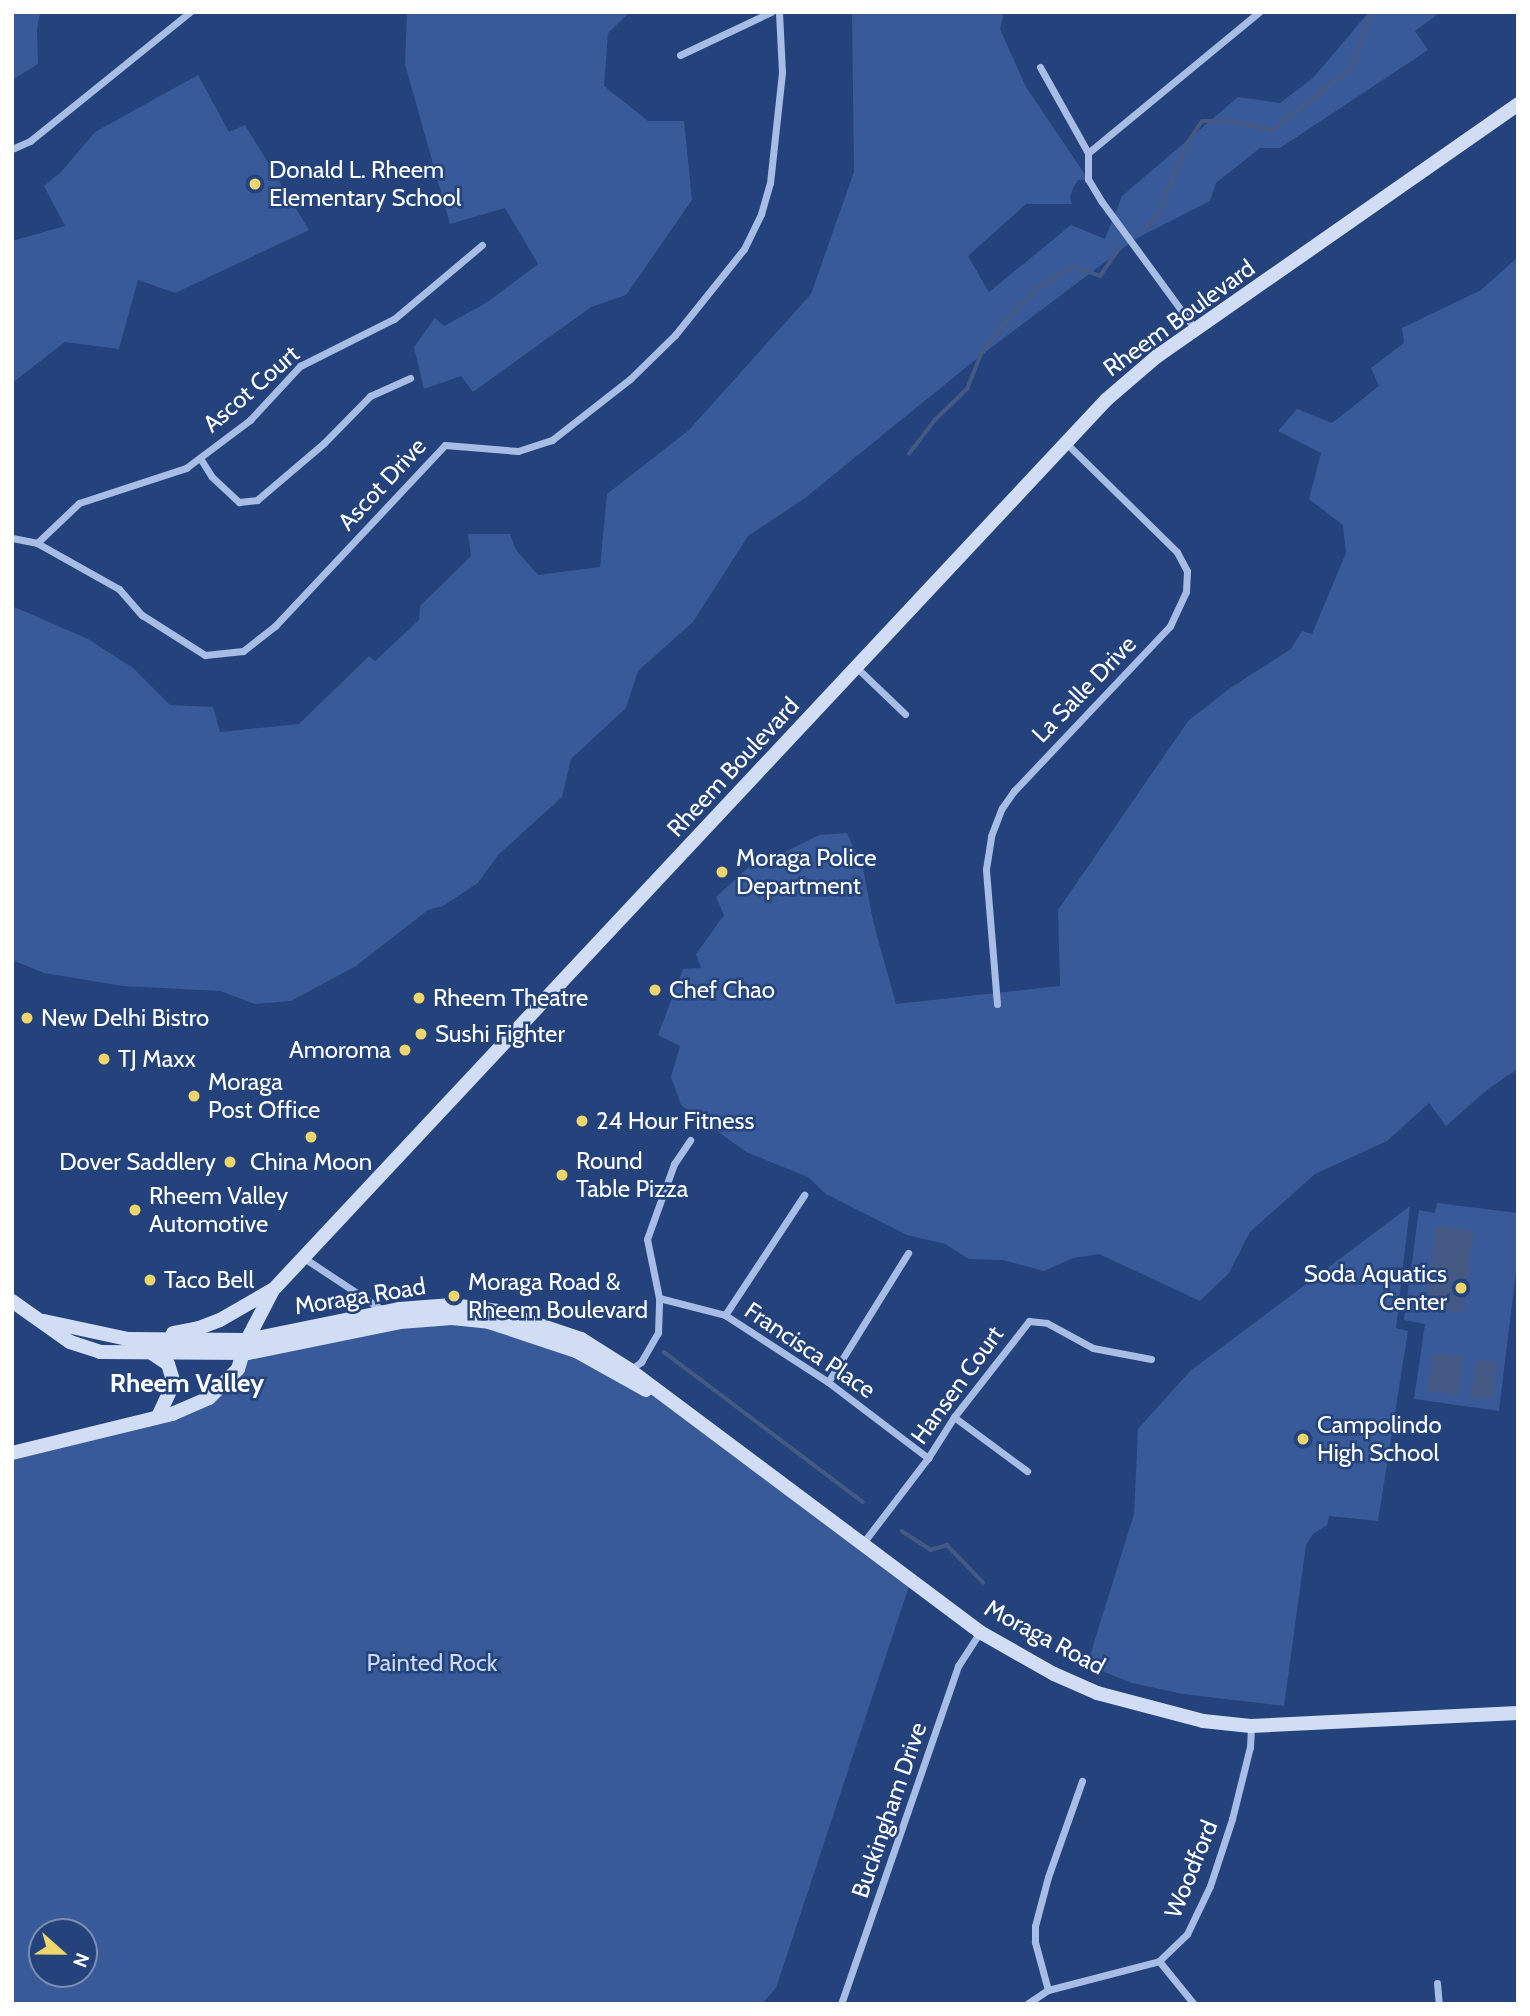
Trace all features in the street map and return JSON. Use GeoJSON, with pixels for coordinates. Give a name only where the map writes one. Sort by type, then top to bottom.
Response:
{"type":"FeatureCollection","features":[{"type":"Feature","properties":{"kind":"main road","name":"Rheem Boulevard"},"geometry":{"type":"LineString","coordinates":[[12,1453],[158,1417],[209,1398],[238,1369],[273,1290],[727,809],[856,667],[1116,391],[1156,357],[1518,104]]}},
{"type":"Feature","properties":{"kind":"main road"},"geometry":{"type":"LineString","coordinates":[[156,1339],[220,1320],[273,1290]]}},
{"type":"Feature","properties":{"kind":"main road","name":"Moraga Road"},"geometry":{"type":"LineString","coordinates":[[12,1301],[44,1321],[70,1342],[100,1352],[152,1354],[246,1346],[400,1322],[452,1318],[489,1322],[576,1351],[698,1420]]}},
{"type":"Feature","properties":{"kind":"main road","name":"Moraga Road"},"geometry":{"type":"LineString","coordinates":[[44,1321],[101,1335],[246,1346],[384,1312],[453,1305],[491,1310],[581,1339],[630,1370],[980,1632],[1055,1674],[1097,1693],[1203,1721],[1251,1726],[1518,1713]]}},
{"type":"Feature","properties":{"kind":"main road"},"geometry":{"type":"LineString","coordinates":[[152,1354],[168,1363],[172,1377],[170,1391],[158,1417]]}},
{"type":"Feature","properties":{"kind":"street"},"geometry":{"type":"LineString","coordinates":[[12,149],[30,141],[190,12]]}},
{"type":"Feature","properties":{"kind":"street"},"geometry":{"type":"LineString","coordinates":[[680,55],[771,12]]}},
{"type":"Feature","properties":{"kind":"street","name":"Ascot Drive"},"geometry":{"type":"LineString","coordinates":[[12,538],[37,543],[119,589],[142,615],[205,655],[243,651],[275,626],[445,445],[518,451],[552,440],[630,379],[676,335],[744,249],[761,214],[770,183],[782,72],[779,12]]}},
{"type":"Feature","properties":{"kind":"street"},"geometry":{"type":"LineString","coordinates":[[1088,153],[1259,12]]}},
{"type":"Feature","properties":{"kind":"street"},"geometry":{"type":"LineString","coordinates":[[1040,67],[1088,153],[1088,179],[1196,330]]}},
{"type":"Feature","properties":{"kind":"street","name":"Ascot Court"},"geometry":{"type":"LineString","coordinates":[[37,543],[79,503],[186,468],[250,421],[300,366],[394,319],[482,245]]}},
{"type":"Feature","properties":{"kind":"street"},"geometry":{"type":"LineString","coordinates":[[200,458],[212,477],[239,502],[257,500],[324,443],[370,397],[410,378]]}},
{"type":"Feature","properties":{"kind":"street","name":"La Salle Drive"},"geometry":{"type":"LineString","coordinates":[[997,1004],[986,869],[990,836],[1002,808],[1014,791],[1170,626],[1186,591],[1187,571],[1177,552],[1065,443]]}},
{"type":"Feature","properties":{"kind":"street"},"geometry":{"type":"LineString","coordinates":[[856,667],[905,714]]}},
{"type":"Feature","properties":{"kind":"street"},"geometry":{"type":"LineString","coordinates":[[630,1370],[641,1362],[658,1334],[659,1298],[647,1239],[674,1164],[690,1140]]}},
{"type":"Feature","properties":{"kind":"street"},"geometry":{"type":"LineString","coordinates":[[725,1315],[804,1195]]}},
{"type":"Feature","properties":{"kind":"street"},"geometry":{"type":"LineString","coordinates":[[828,1382],[908,1253]]}},
{"type":"Feature","properties":{"kind":"street"},"geometry":{"type":"LineString","coordinates":[[304,1258],[384,1312]]}},
{"type":"Feature","properties":{"kind":"street","name":"Francisca Place"},"geometry":{"type":"LineString","coordinates":[[659,1298],[725,1315],[828,1382],[928,1458]]}},
{"type":"Feature","properties":{"kind":"street","name":"Hansen Court"},"geometry":{"type":"LineString","coordinates":[[863,1543],[928,1458],[954,1417],[1029,1321],[1047,1323],[1093,1349],[1151,1359]]}},
{"type":"Feature","properties":{"kind":"street"},"geometry":{"type":"LineString","coordinates":[[954,1417],[1027,1471]]}},
{"type":"Feature","properties":{"kind":"street","name":"Buckingham Drive"},"geometry":{"type":"LineString","coordinates":[[841,2004],[958,1666],[980,1632]]}},
{"type":"Feature","properties":{"kind":"street","name":"Woodford"},"geometry":{"type":"LineString","coordinates":[[1027,2004],[1048,1990],[1158,1961],[1187,1934],[1210,1886],[1245,1772],[1251,1726]]}},
{"type":"Feature","properties":{"kind":"street"},"geometry":{"type":"LineString","coordinates":[[1048,1990],[1037,1954],[1035,1926],[1048,1877],[1082,1782]]}},
{"type":"Feature","properties":{"kind":"street"},"geometry":{"type":"LineString","coordinates":[[1158,1961],[1194,2004]]}},
{"type":"Feature","properties":{"kind":"street"},"geometry":{"type":"LineString","coordinates":[[1437,1983],[1438,2004]]}},
{"type":"Feature","properties":{"kind":"green space"},"geometry":{"type":"Polygon","coordinates":[[[12,12],[40,12],[37,29],[38,64],[12,80],[12,12]]]}},
{"type":"Feature","properties":{"kind":"green space"},"geometry":{"type":"Polygon","coordinates":[[[407,12],[630,12],[608,33],[604,86],[648,121],[684,121],[692,200],[626,295],[591,307],[473,392],[461,376],[424,389],[414,347],[435,318],[444,326],[486,303],[538,264],[505,208],[450,224],[405,64],[407,12]]]}},
{"type":"Feature","properties":{"kind":"green space"},"geometry":{"type":"Polygon","coordinates":[[[852,12],[1004,12],[1000,29],[1026,87],[1088,179],[1078,180],[1074,186],[1070,196],[1072,204],[1026,204],[968,256],[989,292],[1071,225],[1105,239],[1122,196],[1238,97],[1280,103],[1313,78],[1369,12],[1441,12],[1415,31],[1428,50],[1280,148],[1260,148],[1216,183],[1210,201],[1137,238],[980,356],[805,498],[748,536],[693,622],[638,671],[626,708],[571,759],[562,797],[498,855],[478,883],[443,906],[428,910],[356,966],[291,1001],[255,1004],[220,991],[123,986],[44,973],[12,960],[12,606],[88,639],[133,668],[170,705],[213,707],[220,732],[299,724],[369,656],[375,661],[419,620],[420,606],[471,556],[468,534],[510,534],[516,550],[538,575],[600,567],[607,494],[689,430],[811,294],[854,172],[852,12]]]}},
{"type":"Feature","properties":{"kind":"green space"},"geometry":{"type":"Polygon","coordinates":[[[198,75],[229,132],[245,125],[309,230],[175,293],[138,280],[119,349],[65,342],[12,383],[12,241],[65,226],[44,186],[61,172],[95,132],[198,75]]]}},
{"type":"Feature","properties":{"kind":"green space"},"geometry":{"type":"Polygon","coordinates":[[[1518,257],[1518,1069],[1488,1089],[1446,1126],[1429,1103],[1387,1141],[1315,1174],[1250,1232],[1229,1273],[1200,1301],[1099,1254],[1073,1258],[1044,1271],[1003,1260],[969,1259],[945,1244],[907,1235],[826,1194],[808,1177],[746,1152],[681,1105],[671,1077],[680,1046],[658,1035],[683,969],[701,968],[696,954],[724,915],[716,897],[763,854],[785,852],[819,835],[847,833],[863,868],[873,921],[896,1004],[1060,986],[1058,910],[1188,721],[1230,688],[1291,649],[1302,631],[1312,634],[1346,553],[1343,525],[1309,499],[1321,453],[1278,431],[1297,409],[1332,423],[1379,386],[1371,368],[1404,343],[1402,328],[1481,290],[1518,257]]]}},
{"type":"Feature","properties":{"kind":"green space","name":"Soda Aquatics Center"},"geometry":{"type":"Polygon","coordinates":[[[1437,1203],[1518,1213],[1518,1255],[1499,1411],[1414,1399],[1425,1324],[1404,1320],[1419,1210],[1435,1213],[1437,1203]]]}},
{"type":"Feature","properties":{"kind":"green space"},"geometry":{"type":"Polygon","coordinates":[[[1410,1206],[1396,1328],[1408,1331],[1378,1521],[1329,1516],[1327,1525],[1313,1534],[1306,1545],[1284,1706],[1183,1694],[1132,1683],[1087,1665],[1134,1514],[1138,1429],[1190,1371],[1410,1206]]]}},
{"type":"Feature","properties":{"kind":"green space","name":"Painted Rock"},"geometry":{"type":"Polygon","coordinates":[[[452,1318],[576,1351],[697,1420],[911,1580],[776,1988],[762,2004],[12,2004],[12,1453],[194,1406],[245,1353],[452,1318]]]}},
{"type":"Feature","properties":{"kind":"shaded area"},"geometry":{"type":"Polygon","coordinates":[[[1436,1226],[1474,1231],[1462,1313],[1426,1307],[1436,1226]]]}},
{"type":"Feature","properties":{"kind":"shaded area"},"geometry":{"type":"Polygon","coordinates":[[[1433,1353],[1463,1357],[1458,1395],[1428,1391],[1433,1353]]]}},
{"type":"Feature","properties":{"kind":"shaded area"},"geometry":{"type":"Polygon","coordinates":[[[1476,1359],[1497,1362],[1492,1399],[1471,1397],[1476,1359]]]}},
{"type":"Feature","properties":{"kind":"waterway"},"geometry":{"type":"LineString","coordinates":[[1143,230],[1156,218],[1188,142],[1202,121],[1230,121],[1273,130],[1351,69],[1372,12]]}},
{"type":"Feature","properties":{"kind":"waterway"},"geometry":{"type":"LineString","coordinates":[[909,454],[935,420],[967,389],[980,356],[1005,322],[1037,289],[1073,266],[1100,276],[1120,247]]}},
{"type":"Feature","properties":{"kind":"waterway"},"geometry":{"type":"LineString","coordinates":[[664,1352],[863,1502]]}},
{"type":"Feature","properties":{"kind":"waterway"},"geometry":{"type":"LineString","coordinates":[[902,1531],[931,1550],[947,1545],[983,1582]]}},
{"type":"Feature","properties":{"kind":"place","name":"Donald L. Rheem Elementary School"},"geometry":{"type":"Point","coordinates":[255,184]}},
{"type":"Feature","properties":{"kind":"place","name":"Moraga Police Department"},"geometry":{"type":"Point","coordinates":[722,872]}},
{"type":"Feature","properties":{"kind":"place","name":"Chef Chao"},"geometry":{"type":"Point","coordinates":[655,990]}},
{"type":"Feature","properties":{"kind":"place","name":"Rheem Theatre"},"geometry":{"type":"Point","coordinates":[419,998]}},
{"type":"Feature","properties":{"kind":"place","name":"New Delhi Bistro"},"geometry":{"type":"Point","coordinates":[27,1018]}},
{"type":"Feature","properties":{"kind":"place","name":"Sushi Fighter"},"geometry":{"type":"Point","coordinates":[421,1034]}},
{"type":"Feature","properties":{"kind":"place","name":"Amoroma"},"geometry":{"type":"Point","coordinates":[405,1050]}},
{"type":"Feature","properties":{"kind":"place","name":"TJ Maxx"},"geometry":{"type":"Point","coordinates":[104,1059]}},
{"type":"Feature","properties":{"kind":"place","name":"Moraga Post Office"},"geometry":{"type":"Point","coordinates":[194,1096]}},
{"type":"Feature","properties":{"kind":"place","name":"24 Hour Fitness"},"geometry":{"type":"Point","coordinates":[582,1121]}},
{"type":"Feature","properties":{"kind":"place","name":"China Moon"},"geometry":{"type":"Point","coordinates":[311,1137]}},
{"type":"Feature","properties":{"kind":"place","name":"Dover Saddlery"},"geometry":{"type":"Point","coordinates":[230,1162]}},
{"type":"Feature","properties":{"kind":"place","name":"Round Table Pizza"},"geometry":{"type":"Point","coordinates":[562,1175]}},
{"type":"Feature","properties":{"kind":"place","name":"Rheem Valley Automotive"},"geometry":{"type":"Point","coordinates":[135,1210]}},
{"type":"Feature","properties":{"kind":"place","name":"Taco Bell"},"geometry":{"type":"Point","coordinates":[150,1280]}},
{"type":"Feature","properties":{"kind":"place","name":"Soda Aquatics Center"},"geometry":{"type":"Point","coordinates":[1461,1288]}},
{"type":"Feature","properties":{"kind":"place","name":"Moraga Road & Rheem Boulevard"},"geometry":{"type":"Point","coordinates":[454,1296]}},
{"type":"Feature","properties":{"kind":"place","name":"Campolindo High School"},"geometry":{"type":"Point","coordinates":[1303,1439]}},
{"type":"Feature","properties":{"kind":"district","name":"Rheem Valley"},"geometry":{"type":"Point","coordinates":[187,1384]}}]}
